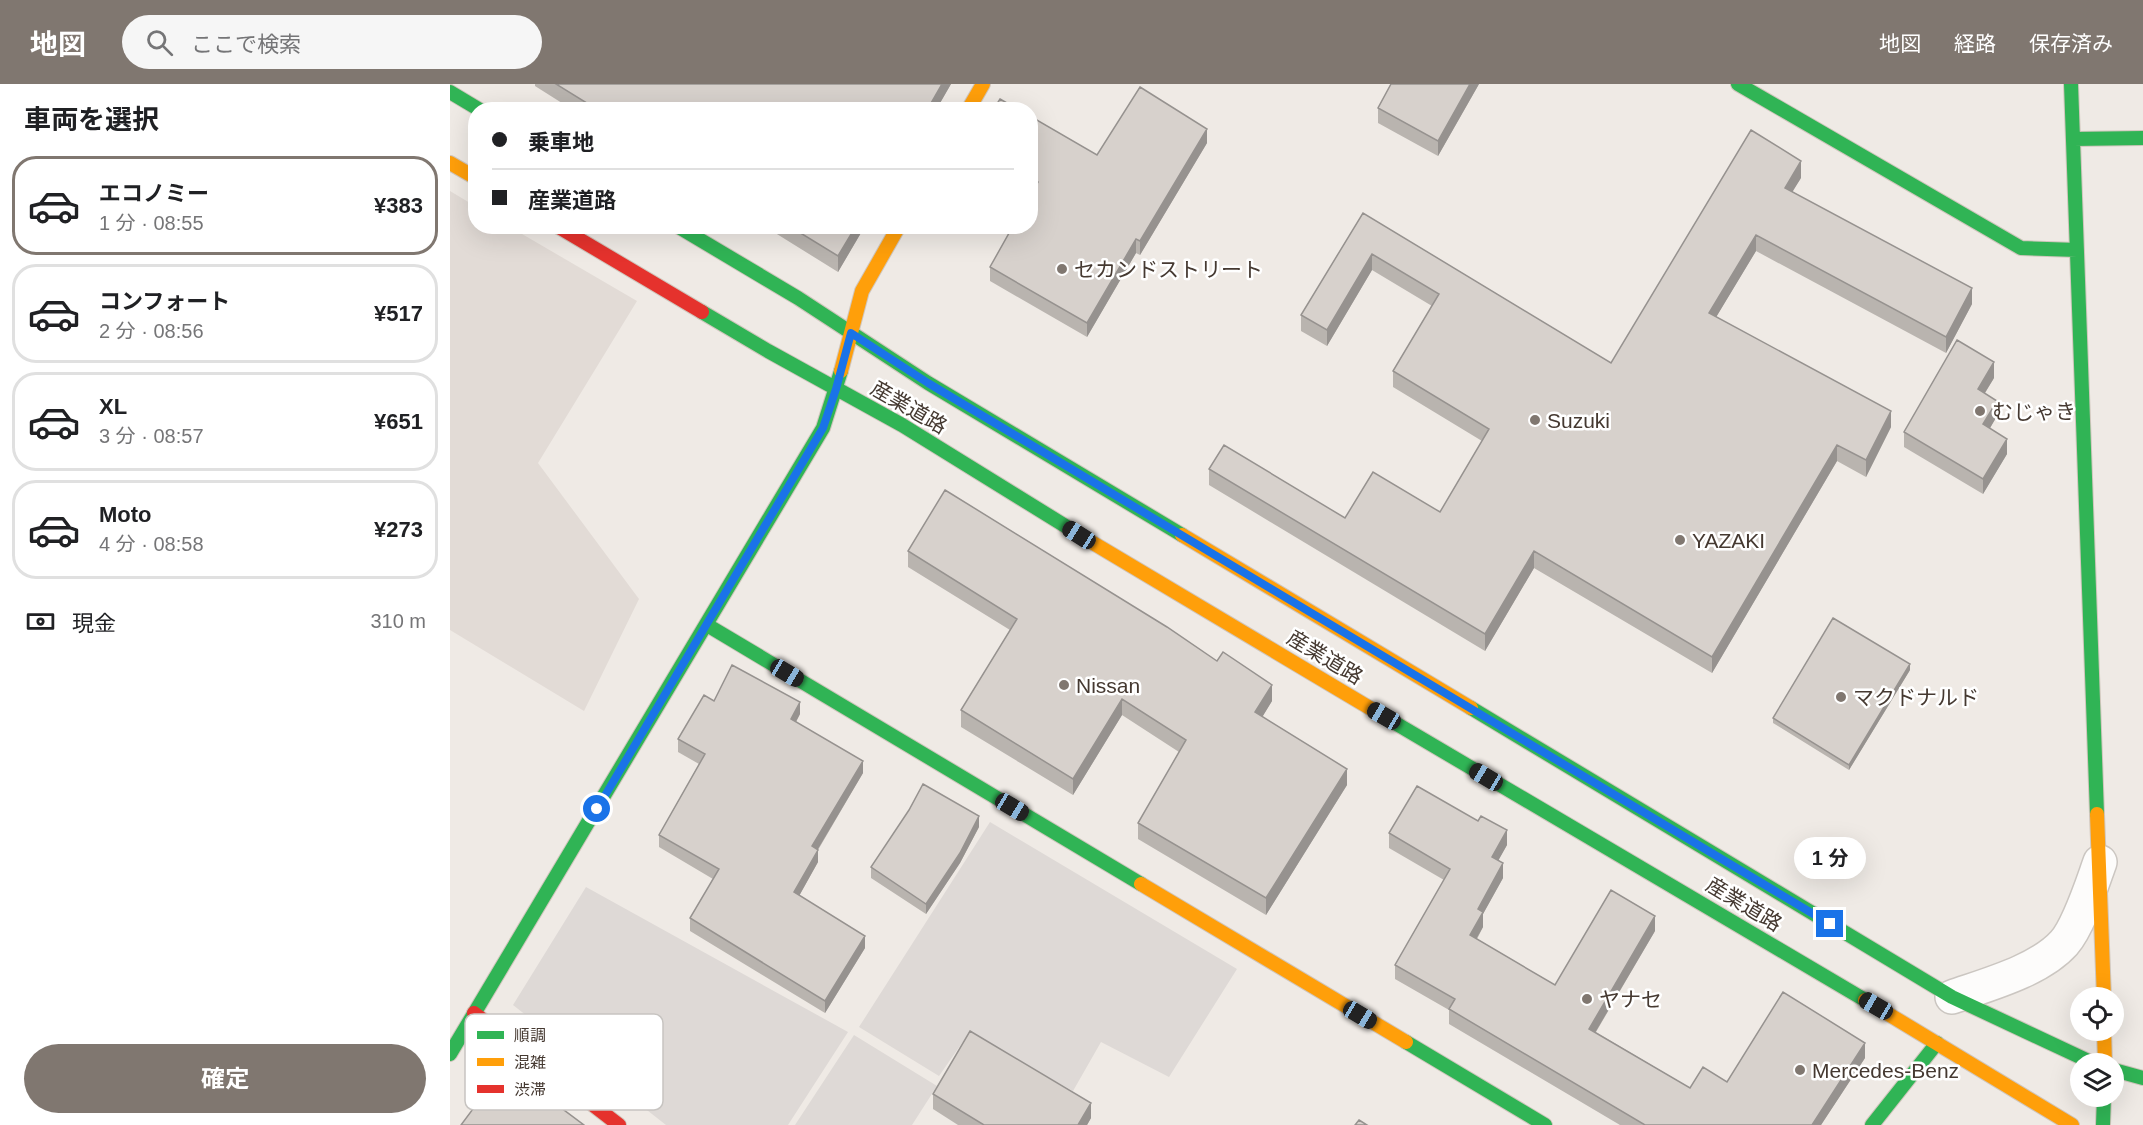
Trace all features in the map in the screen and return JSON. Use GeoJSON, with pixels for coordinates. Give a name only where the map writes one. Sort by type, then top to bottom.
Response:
{"type":"FeatureCollection","features":[{"type":"Feature","properties":{"kind":"street"},"geometry":{"type":"LineString","coordinates":[[973,102],[983,84]]}},
{"type":"Feature","properties":{"kind":"street"},"geometry":{"type":"LineString","coordinates":[[1738,84],[2021,248],[2077,250]]}},
{"type":"Feature","properties":{"kind":"street"},"geometry":{"type":"LineString","coordinates":[[2072,84],[2104,987]]}},
{"type":"Feature","properties":{"kind":"street"},"geometry":{"type":"LineString","coordinates":[[450,92],[468,103]]}},
{"type":"Feature","properties":{"kind":"street"},"geometry":{"type":"LineString","coordinates":[[2073,139],[2143,138]]}},
{"type":"Feature","properties":{"kind":"street"},"geometry":{"type":"LineString","coordinates":[[450,163],[468,173]]}},
{"type":"Feature","properties":{"kind":"street","name":"産業道路"},"geometry":{"type":"LineString","coordinates":[[571,234],[768,351],[902,425],[1148,577],[1937,1042],[2072,1125]]}},
{"type":"Feature","properties":{"kind":"street","name":"産業道路"},"geometry":{"type":"LineString","coordinates":[[690,234],[798,298],[938,389],[1952,997],[2072,1053]]}},
{"type":"Feature","properties":{"kind":"street"},"geometry":{"type":"LineString","coordinates":[[474,1013],[823,428],[836,389],[862,291],[894,234]]}},
{"type":"Feature","properties":{"kind":"street"},"geometry":{"type":"LineString","coordinates":[[707,625],[1545,1125]]}},
{"type":"Feature","properties":{"kind":"street"},"geometry":{"type":"LineString","coordinates":[[1952,997],[2032,966],[2064,943],[2081,912],[2100,862]]}},
{"type":"Feature","properties":{"kind":"street"},"geometry":{"type":"LineString","coordinates":[[450,1054],[465,1028]]}},
{"type":"Feature","properties":{"kind":"street"},"geometry":{"type":"LineString","coordinates":[[1872,1125],[1937,1042]]}},
{"type":"Feature","properties":{"kind":"street"},"geometry":{"type":"LineString","coordinates":[[2124,1073],[2143,1078]]}},
{"type":"Feature","properties":{"kind":"street"},"geometry":{"type":"LineString","coordinates":[[2103,1125],[2104,1107]]}},
{"type":"Feature","properties":{"kind":"street"},"geometry":{"type":"LineString","coordinates":[[600,1110],[619,1125]]}},
{"type":"Feature","properties":{"kind":"shaded area"},"geometry":{"type":"Polygon","coordinates":[[[450,191],[468,202],[468,234],[522,234],[637,301],[538,463],[639,599],[584,711],[450,630],[450,191]]]}},
{"type":"Feature","properties":{"kind":"shaded area"},"geometry":{"type":"Polygon","coordinates":[[[990,822],[1237,969],[1169,1077],[1101,1042],[1073,1091],[969,1033],[939,1076],[859,1027],[990,822]]]}},
{"type":"Feature","properties":{"kind":"shaded area"},"geometry":{"type":"Polygon","coordinates":[[[586,887],[848,1032],[788,1125],[666,1125],[647,1110],[663,1110],[663,1014],[524,1014],[513,1005],[586,887]]]}},
{"type":"Feature","properties":{"kind":"shaded area"},"geometry":{"type":"Polygon","coordinates":[[[854,1035],[937,1086],[912,1125],[795,1125],[854,1035]]]}},
{"type":"Feature","properties":{"kind":"building"},"geometry":{"type":"Polygon","coordinates":[[[556,84],[942,84],[932,102],[585,102],[556,84]]]}},
{"type":"Feature","properties":{"kind":"building"},"geometry":{"type":"Polygon","coordinates":[[[1391,84],[1470,84],[1438,141],[1378,108],[1391,84]]]}},
{"type":"Feature","properties":{"kind":"building"},"geometry":{"type":"Polygon","coordinates":[[[1140,87],[1207,129],[1140,241],[1136,239],[1087,323],[990,267],[1009,234],[1038,234],[1038,121],[1097,155],[1140,87]]]}},
{"type":"Feature","properties":{"kind":"building"},"geometry":{"type":"Polygon","coordinates":[[[1751,130],[1801,161],[1785,188],[1972,288],[1946,337],[1756,235],[1709,313],[1891,411],[1866,460],[1837,445],[1712,657],[1534,551],[1485,634],[1209,469],[1224,445],[1345,518],[1373,472],[1440,512],[1489,429],[1393,371],[1439,294],[1372,254],[1327,330],[1301,315],[1363,213],[1611,363],[1751,130]]]}},
{"type":"Feature","properties":{"kind":"building"},"geometry":{"type":"Polygon","coordinates":[[[802,234],[851,234],[838,256],[802,234]]]}},
{"type":"Feature","properties":{"kind":"building"},"geometry":{"type":"Polygon","coordinates":[[[1957,340],[1994,362],[1978,389],[1997,401],[1983,424],[2007,439],[1983,479],[1904,432],[1957,340]]]}},
{"type":"Feature","properties":{"kind":"building"},"geometry":{"type":"Polygon","coordinates":[[[945,490],[1167,627],[1217,661],[1223,652],[1272,685],[1255,712],[1347,769],[1266,898],[1138,823],[1186,740],[1122,699],[1073,779],[961,710],[1017,619],[908,551],[945,490]]]}},
{"type":"Feature","properties":{"kind":"building","name":"マクドナルド"},"geometry":{"type":"Polygon","coordinates":[[[1833,618],[1910,664],[1849,765],[1773,718],[1833,618]]]}},
{"type":"Feature","properties":{"kind":"building"},"geometry":{"type":"Polygon","coordinates":[[[732,665],[800,702],[791,719],[863,761],[812,846],[818,850],[794,892],[865,936],[825,1001],[690,918],[719,869],[659,835],[705,754],[678,739],[704,695],[714,701],[732,665]]]}},
{"type":"Feature","properties":{"kind":"building"},"geometry":{"type":"Polygon","coordinates":[[[923,784],[979,816],[960,853],[926,904],[871,867],[909,810],[923,784]]]}},
{"type":"Feature","properties":{"kind":"building"},"geometry":{"type":"Polygon","coordinates":[[[1417,786],[1478,821],[1481,816],[1507,830],[1492,857],[1503,863],[1478,909],[1483,912],[1470,935],[1555,985],[1611,890],[1655,916],[1589,1029],[1690,1088],[1703,1067],[1727,1082],[1783,992],[1865,1043],[1812,1125],[1645,1125],[1449,1009],[1455,999],[1395,965],[1450,869],[1389,833],[1417,786]]]}},
{"type":"Feature","properties":{"kind":"building"},"geometry":{"type":"Polygon","coordinates":[[[970,1031],[1091,1103],[1078,1125],[984,1125],[933,1094],[970,1031]]]}},
{"type":"Feature","properties":{"kind":"building"},"geometry":{"type":"Polygon","coordinates":[[[472,1110],[564,1110],[584,1125],[461,1125],[472,1110]]]}},
{"type":"Feature","properties":{"kind":"building"},"geometry":{"type":"Polygon","coordinates":[[[1359,1120],[1367,1125],[1355,1125],[1359,1120]]]}},
{"type":"Feature","properties":{"kind":"traffic: fast"},"geometry":{"type":"LineString","coordinates":[[1738,84],[2021,248],[2077,250]]}},
{"type":"Feature","properties":{"kind":"traffic: fast"},"geometry":{"type":"LineString","coordinates":[[2071,84],[2097,814]]}},
{"type":"Feature","properties":{"kind":"traffic: fast"},"geometry":{"type":"LineString","coordinates":[[450,92],[468,103]]}},
{"type":"Feature","properties":{"kind":"traffic: fast"},"geometry":{"type":"LineString","coordinates":[[2073,139],[2143,138]]}},
{"type":"Feature","properties":{"kind":"traffic: fast"},"geometry":{"type":"LineString","coordinates":[[690,234],[798,298],[928,383],[1182,535]]}},
{"type":"Feature","properties":{"kind":"traffic: fast"},"geometry":{"type":"LineString","coordinates":[[702,312],[902,425],[1088,540]]}},
{"type":"Feature","properties":{"kind":"traffic: fast"},"geometry":{"type":"LineString","coordinates":[[474,1014],[823,428],[841,371]]}},
{"type":"Feature","properties":{"kind":"traffic: fast"},"geometry":{"type":"LineString","coordinates":[[707,625],[1141,884]]}},
{"type":"Feature","properties":{"kind":"traffic: fast"},"geometry":{"type":"LineString","coordinates":[[1471,708],[1952,997],[2072,1053]]}},
{"type":"Feature","properties":{"kind":"traffic: fast"},"geometry":{"type":"LineString","coordinates":[[1390,720],[1865,1000]]}},
{"type":"Feature","properties":{"kind":"traffic: fast"},"geometry":{"type":"LineString","coordinates":[[450,1054],[465,1029]]}},
{"type":"Feature","properties":{"kind":"traffic: fast"},"geometry":{"type":"LineString","coordinates":[[1406,1042],[1545,1125]]}},
{"type":"Feature","properties":{"kind":"traffic: fast"},"geometry":{"type":"LineString","coordinates":[[1872,1125],[1937,1043]]}},
{"type":"Feature","properties":{"kind":"traffic: fast"},"geometry":{"type":"LineString","coordinates":[[2124,1073],[2143,1078]]}},
{"type":"Feature","properties":{"kind":"traffic: fast"},"geometry":{"type":"LineString","coordinates":[[2103,1125],[2104,1107]]}},
{"type":"Feature","properties":{"kind":"traffic: slow"},"geometry":{"type":"LineString","coordinates":[[973,102],[983,84]]}},
{"type":"Feature","properties":{"kind":"traffic: slow"},"geometry":{"type":"LineString","coordinates":[[450,163],[468,173]]}},
{"type":"Feature","properties":{"kind":"traffic: slow"},"geometry":{"type":"LineString","coordinates":[[841,371],[862,291],[894,234]]}},
{"type":"Feature","properties":{"kind":"traffic: slow"},"geometry":{"type":"LineString","coordinates":[[1182,535],[1471,708]]}},
{"type":"Feature","properties":{"kind":"traffic: slow"},"geometry":{"type":"LineString","coordinates":[[1088,540],[1390,720]]}},
{"type":"Feature","properties":{"kind":"traffic: slow"},"geometry":{"type":"LineString","coordinates":[[2097,814],[2104,987]]}},
{"type":"Feature","properties":{"kind":"traffic: slow"},"geometry":{"type":"LineString","coordinates":[[1141,884],[1406,1042]]}},
{"type":"Feature","properties":{"kind":"traffic: slow"},"geometry":{"type":"LineString","coordinates":[[1865,1000],[2072,1125]]}},
{"type":"Feature","properties":{"kind":"traffic: slow"},"geometry":{"type":"LineString","coordinates":[[2104,1041],[2105,1053]]}},
{"type":"Feature","properties":{"kind":"traffic: jam"},"geometry":{"type":"LineString","coordinates":[[570,234],[702,312]]}},
{"type":"Feature","properties":{"kind":"traffic: jam"},"geometry":{"type":"LineString","coordinates":[[600,1110],[619,1125]]}},
{"type":"Feature","properties":{"kind":"place","name":"セカンドストリート"},"geometry":{"type":"Point","coordinates":[1062,269]}},
{"type":"Feature","properties":{"kind":"place","name":"むじゃき"},"geometry":{"type":"Point","coordinates":[1980,411]}},
{"type":"Feature","properties":{"kind":"place","name":"Suzuki"},"geometry":{"type":"Point","coordinates":[1535,420]}},
{"type":"Feature","properties":{"kind":"place","name":"YAZAKI"},"geometry":{"type":"Point","coordinates":[1680,540]}},
{"type":"Feature","properties":{"kind":"place","name":"Nissan"},"geometry":{"type":"Point","coordinates":[1064,685]}},
{"type":"Feature","properties":{"kind":"place","name":"マクドナルド"},"geometry":{"type":"Point","coordinates":[1841,697]}},
{"type":"Feature","properties":{"kind":"place","name":"ヤナセ"},"geometry":{"type":"Point","coordinates":[1587,999]}},
{"type":"Feature","properties":{"kind":"place","name":"Mercedes-Benz"},"geometry":{"type":"Point","coordinates":[1800,1070]}},
{"type":"Feature","properties":{"kind":"route"},"geometry":{"type":"LineString","coordinates":[[597,809],[823,428],[851,333],[928,383],[1830,924]]}}]}
